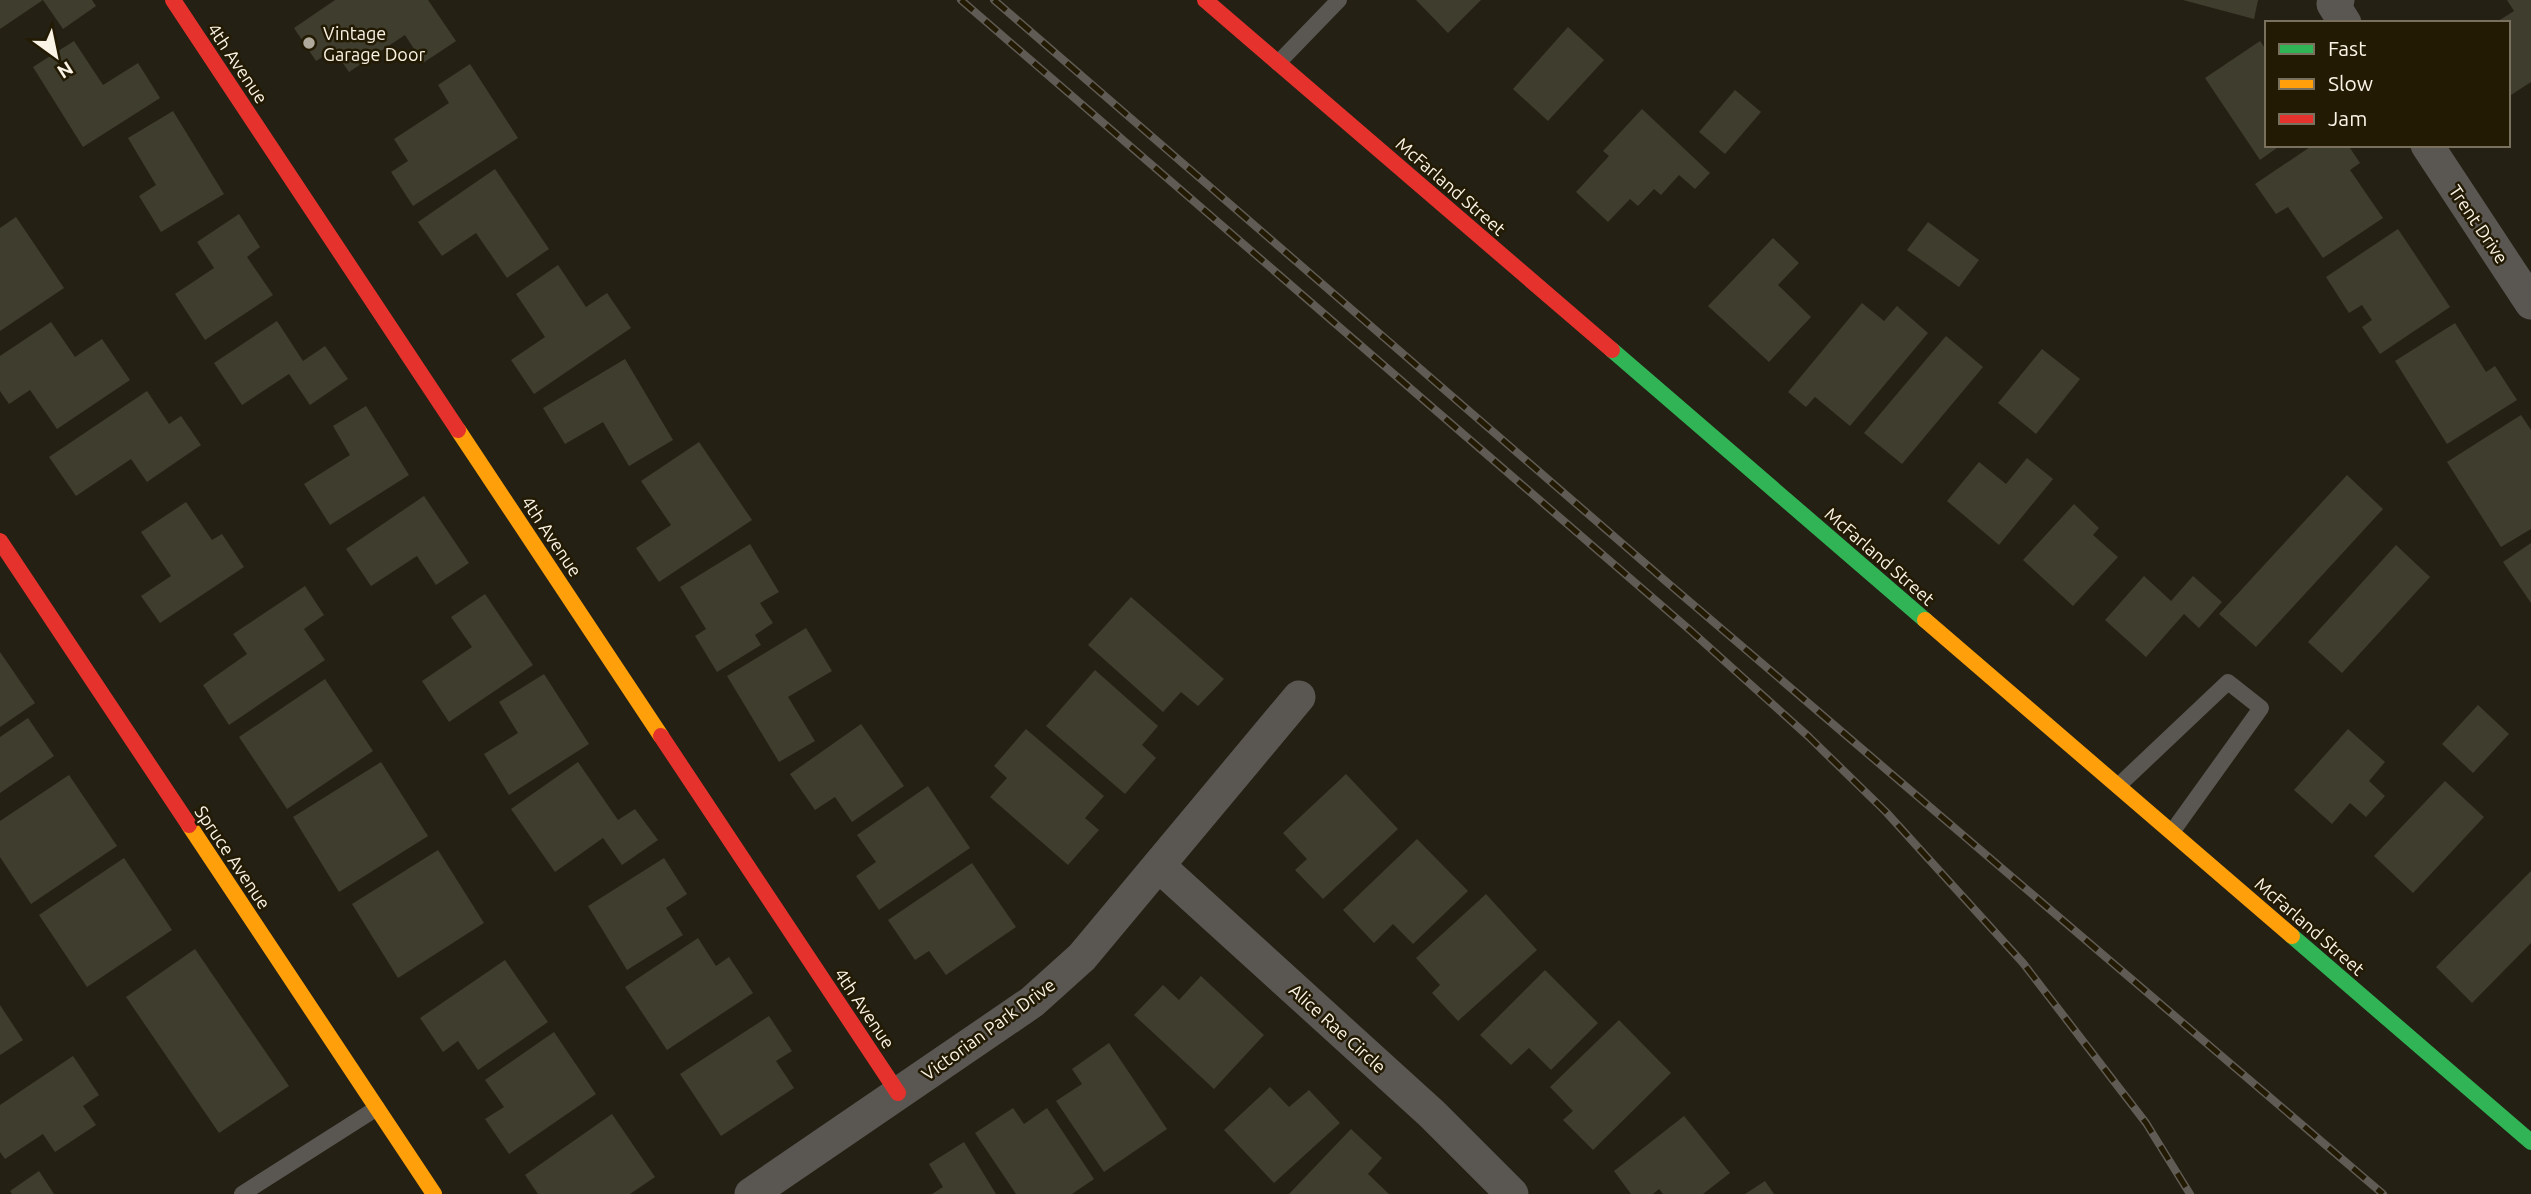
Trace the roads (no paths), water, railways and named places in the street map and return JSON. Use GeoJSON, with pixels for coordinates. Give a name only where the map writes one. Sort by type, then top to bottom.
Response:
{"type":"FeatureCollection","features":[{"type":"Feature","properties":{"kind":"street","name":"4th Avenue"},"geometry":{"type":"LineString","coordinates":[[173,0],[898,1093]]}},
{"type":"Feature","properties":{"kind":"street","name":"McFarland Street"},"geometry":{"type":"LineString","coordinates":[[1205,0],[2531,1142]]}},
{"type":"Feature","properties":{"kind":"street"},"geometry":{"type":"LineString","coordinates":[[2338,0],[2333,4],[2344,21]]}},
{"type":"Feature","properties":{"kind":"street","name":"Trent Drive"},"geometry":{"type":"LineString","coordinates":[[2428,147],[2531,303]]}},
{"type":"Feature","properties":{"kind":"street","name":"Spruce Avenue"},"geometry":{"type":"LineString","coordinates":[[0,541],[434,1194]]}},
{"type":"Feature","properties":{"kind":"street","name":"Victorian Park Drive"},"geometry":{"type":"LineString","coordinates":[[751,1194],[1032,1002],[1082,957],[1299,697]]}},
{"type":"Feature","properties":{"kind":"street","name":"Alice Rae Circle"},"geometry":{"type":"LineString","coordinates":[[1159,866],[1432,1114],[1506,1192]]}},
{"type":"Feature","properties":{"kind":"lane"},"geometry":{"type":"LineString","coordinates":[[1278,63],[1339,0]]}},
{"type":"Feature","properties":{"kind":"lane"},"geometry":{"type":"LineString","coordinates":[[2118,786],[2228,682],[2262,708],[2172,832]]}},
{"type":"Feature","properties":{"kind":"lane"},"geometry":{"type":"LineString","coordinates":[[242,1194],[377,1108]]}},
{"type":"Feature","properties":{"kind":"railway"},"geometry":{"type":"LineString","coordinates":[[961,0],[1691,631],[1809,737],[1886,812],[2023,963],[2146,1123],[2190,1194]]}},
{"type":"Feature","properties":{"kind":"railway"},"geometry":{"type":"LineString","coordinates":[[994,0],[1669,584],[2383,1194]]}},
{"type":"Feature","properties":{"kind":"place","name":"Vintage Garage Door"},"geometry":{"type":"Point","coordinates":[309,43]}}]}
